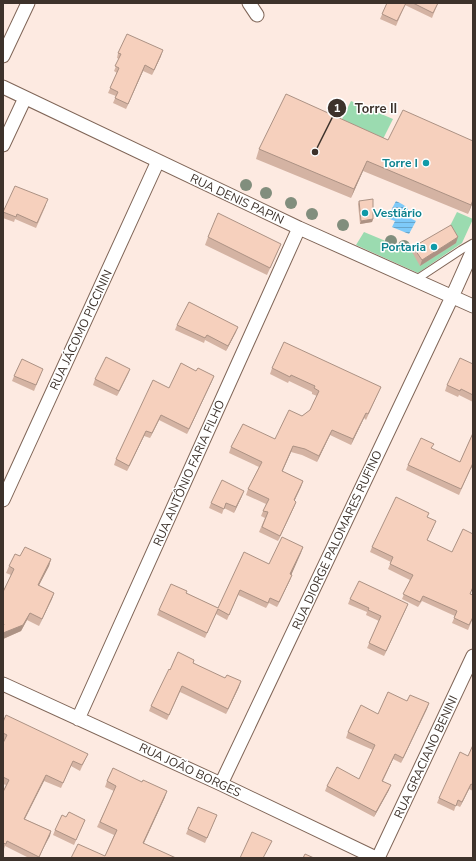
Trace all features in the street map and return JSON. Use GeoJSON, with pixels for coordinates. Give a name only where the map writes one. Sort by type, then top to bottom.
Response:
{"type":"FeatureCollection","features":[{"type":"Feature","properties":{"kind":"street"},"geometry":{"type":"LineString","coordinates":[[3,56],[28,3]]}},
{"type":"Feature","properties":{"kind":"street"},"geometry":{"type":"LineString","coordinates":[[248,3],[257,16]]}},
{"type":"Feature","properties":{"kind":"street","name":"RUA DENIS PAPIN"},"geometry":{"type":"LineString","coordinates":[[3,87],[299,228],[473,306]]}},
{"type":"Feature","properties":{"kind":"street"},"geometry":{"type":"LineString","coordinates":[[3,145],[25,98]]}},
{"type":"Feature","properties":{"kind":"street","name":"RUA JÁCOMO PICCININ"},"geometry":{"type":"LineString","coordinates":[[3,500],[158,161]]}},
{"type":"Feature","properties":{"kind":"street","name":"RUA ANTÔNIO FARIA FILHO"},"geometry":{"type":"LineString","coordinates":[[78,719],[299,228]]}},
{"type":"Feature","properties":{"kind":"street","name":"RUA DIORGE PALOMARES RUFINO"},"geometry":{"type":"LineString","coordinates":[[221,784],[473,250]]}},
{"type":"Feature","properties":{"kind":"street","name":"RUA GRACIANO BENINI"},"geometry":{"type":"LineString","coordinates":[[377,858],[473,656]]}},
{"type":"Feature","properties":{"kind":"street","name":"RUA JOÃO BORGES"},"geometry":{"type":"LineString","coordinates":[[3,684],[221,784],[377,858]]}},
{"type":"Feature","properties":{"kind":"lane"},"geometry":{"type":"LineString","coordinates":[[418,281],[420,277],[473,243]]}},
{"type":"Feature","properties":{"kind":"green space"},"geometry":{"type":"Polygon","coordinates":[[[351,101],[393,119],[382,141],[340,123],[351,101]]]}},
{"type":"Feature","properties":{"kind":"green space"},"geometry":{"type":"Polygon","coordinates":[[[457,212],[473,219],[462,243],[418,273],[356,245],[364,232],[412,252],[449,228],[457,212]]]}},
{"type":"Feature","properties":{"kind":"water"},"geometry":{"type":"Polygon","coordinates":[[[396,201],[408,208],[408,217],[416,221],[409,234],[392,227],[395,221],[387,218],[396,201]]]}},
{"type":"Feature","properties":{"kind":"building"},"geometry":{"type":"Polygon","coordinates":[[[387,3],[406,3],[397,21],[382,14],[387,3]]]}},
{"type":"Feature","properties":{"kind":"building"},"geometry":{"type":"Polygon","coordinates":[[[413,3],[438,3],[433,13],[413,3]]]}},
{"type":"Feature","properties":{"kind":"building"},"geometry":{"type":"Polygon","coordinates":[[[127,34],[163,50],[154,70],[145,65],[128,104],[115,98],[118,92],[110,88],[119,68],[115,66],[121,54],[118,53],[127,34]]]}},
{"type":"Feature","properties":{"kind":"building"},"geometry":{"type":"Polygon","coordinates":[[[286,94],[388,140],[403,110],[473,141],[473,200],[471,205],[367,161],[354,189],[259,149],[286,94]]]}},
{"type":"Feature","properties":{"kind":"building"},"geometry":{"type":"Polygon","coordinates":[[[15,186],[48,199],[37,223],[17,214],[16,217],[3,212],[15,186]]]}},
{"type":"Feature","properties":{"kind":"building","name":"Vestiário"},"geometry":{"type":"Polygon","coordinates":[[[373,199],[373,219],[361,221],[359,201],[373,199]]]}},
{"type":"Feature","properties":{"kind":"building"},"geometry":{"type":"Polygon","coordinates":[[[218,213],[281,244],[270,268],[208,237],[218,213]]]}},
{"type":"Feature","properties":{"kind":"building","name":"Portaria"},"geometry":{"type":"Polygon","coordinates":[[[451,225],[458,237],[422,260],[413,247],[451,225]]]}},
{"type":"Feature","properties":{"kind":"building"},"geometry":{"type":"Polygon","coordinates":[[[189,302],[238,327],[228,346],[207,335],[205,338],[177,325],[189,302]]]}},
{"type":"Feature","properties":{"kind":"building"},"geometry":{"type":"Polygon","coordinates":[[[284,342],[381,387],[368,414],[366,413],[353,439],[332,430],[319,456],[305,449],[293,446],[282,471],[303,481],[294,500],[296,502],[280,536],[262,527],[268,512],[263,511],[269,499],[248,489],[262,462],[231,447],[243,424],[275,439],[289,410],[302,416],[310,410],[319,391],[314,388],[315,386],[291,375],[290,377],[272,368],[284,342]]]}},
{"type":"Feature","properties":{"kind":"building"},"geometry":{"type":"Polygon","coordinates":[[[106,357],[130,369],[119,391],[95,379],[106,357]]]}},
{"type":"Feature","properties":{"kind":"building"},"geometry":{"type":"Polygon","coordinates":[[[460,358],[473,364],[473,395],[461,389],[460,391],[447,385],[460,358]]]}},
{"type":"Feature","properties":{"kind":"building"},"geometry":{"type":"Polygon","coordinates":[[[22,359],[43,369],[36,385],[14,376],[22,359]]]}},
{"type":"Feature","properties":{"kind":"building"},"geometry":{"type":"Polygon","coordinates":[[[181,363],[196,371],[198,368],[214,376],[189,429],[161,415],[152,433],[146,431],[129,466],[116,459],[153,380],[169,388],[181,363]]]}},
{"type":"Feature","properties":{"kind":"building"},"geometry":{"type":"Polygon","coordinates":[[[473,433],[473,463],[461,489],[408,465],[421,438],[434,444],[431,448],[460,462],[473,433]]]}},
{"type":"Feature","properties":{"kind":"building"},"geometry":{"type":"Polygon","coordinates":[[[222,480],[244,491],[236,507],[226,503],[224,509],[211,503],[222,480]]]}},
{"type":"Feature","properties":{"kind":"building"},"geometry":{"type":"Polygon","coordinates":[[[396,497],[429,513],[427,517],[436,521],[427,540],[452,552],[463,529],[473,534],[473,587],[470,594],[473,595],[473,617],[469,625],[454,618],[457,611],[423,596],[420,602],[403,594],[413,575],[390,564],[393,557],[372,547],[396,497]]]}},
{"type":"Feature","properties":{"kind":"building"},"geometry":{"type":"Polygon","coordinates":[[[282,537],[303,547],[279,602],[270,598],[268,603],[240,590],[229,615],[218,609],[207,633],[159,610],[171,584],[218,608],[244,552],[269,564],[282,537]]]}},
{"type":"Feature","properties":{"kind":"building"},"geometry":{"type":"Polygon","coordinates":[[[25,547],[51,559],[38,585],[54,593],[42,619],[30,613],[23,625],[3,633],[3,592],[14,569],[9,566],[15,554],[20,556],[25,547]]]}},
{"type":"Feature","properties":{"kind":"building"},"geometry":{"type":"Polygon","coordinates":[[[359,581],[408,604],[386,651],[369,643],[381,616],[368,610],[369,608],[350,599],[359,581]]]}},
{"type":"Feature","properties":{"kind":"building"},"geometry":{"type":"Polygon","coordinates":[[[178,652],[194,660],[193,663],[225,678],[227,675],[241,681],[228,709],[182,686],[169,715],[151,706],[178,652]]]}},
{"type":"Feature","properties":{"kind":"building"},"geometry":{"type":"Polygon","coordinates":[[[388,692],[407,701],[410,695],[429,703],[403,758],[395,754],[382,781],[391,785],[376,812],[327,786],[337,767],[359,779],[375,745],[348,732],[361,705],[378,714],[388,692]]]}},
{"type":"Feature","properties":{"kind":"building"},"geometry":{"type":"Polygon","coordinates":[[[6,715],[88,754],[82,765],[73,761],[63,783],[46,775],[24,819],[51,831],[39,857],[7,841],[6,844],[3,843],[3,792],[9,780],[3,777],[3,743],[7,735],[3,733],[3,722],[6,715]]]}},
{"type":"Feature","properties":{"kind":"building"},"geometry":{"type":"Polygon","coordinates":[[[473,745],[473,785],[471,784],[462,802],[458,800],[456,806],[439,798],[460,752],[468,756],[473,745]]]}},
{"type":"Feature","properties":{"kind":"building"},"geometry":{"type":"Polygon","coordinates":[[[113,768],[142,782],[143,780],[167,791],[143,843],[176,858],[71,858],[78,844],[105,856],[117,830],[100,822],[116,786],[107,781],[113,768]]]}},
{"type":"Feature","properties":{"kind":"building"},"geometry":{"type":"Polygon","coordinates":[[[198,807],[217,815],[207,838],[188,829],[198,807]]]}},
{"type":"Feature","properties":{"kind":"building"},"geometry":{"type":"Polygon","coordinates":[[[69,812],[85,820],[76,840],[55,830],[62,815],[66,817],[69,812]]]}},
{"type":"Feature","properties":{"kind":"building"},"geometry":{"type":"Polygon","coordinates":[[[252,832],[272,841],[263,858],[240,858],[252,832]]]}},
{"type":"Feature","properties":{"kind":"building"},"geometry":{"type":"Polygon","coordinates":[[[305,854],[314,858],[303,858],[305,854]]]}},
{"type":"Feature","properties":{"kind":"place","name":"Torre II"},"geometry":{"type":"Point","coordinates":[315,152]}},
{"type":"Feature","properties":{"kind":"place","name":"Torre I"},"geometry":{"type":"Point","coordinates":[426,163]}},
{"type":"Feature","properties":{"kind":"place","name":"Vestiário"},"geometry":{"type":"Point","coordinates":[365,213]}},
{"type":"Feature","properties":{"kind":"place","name":"Portaria"},"geometry":{"type":"Point","coordinates":[434,247]}}]}
